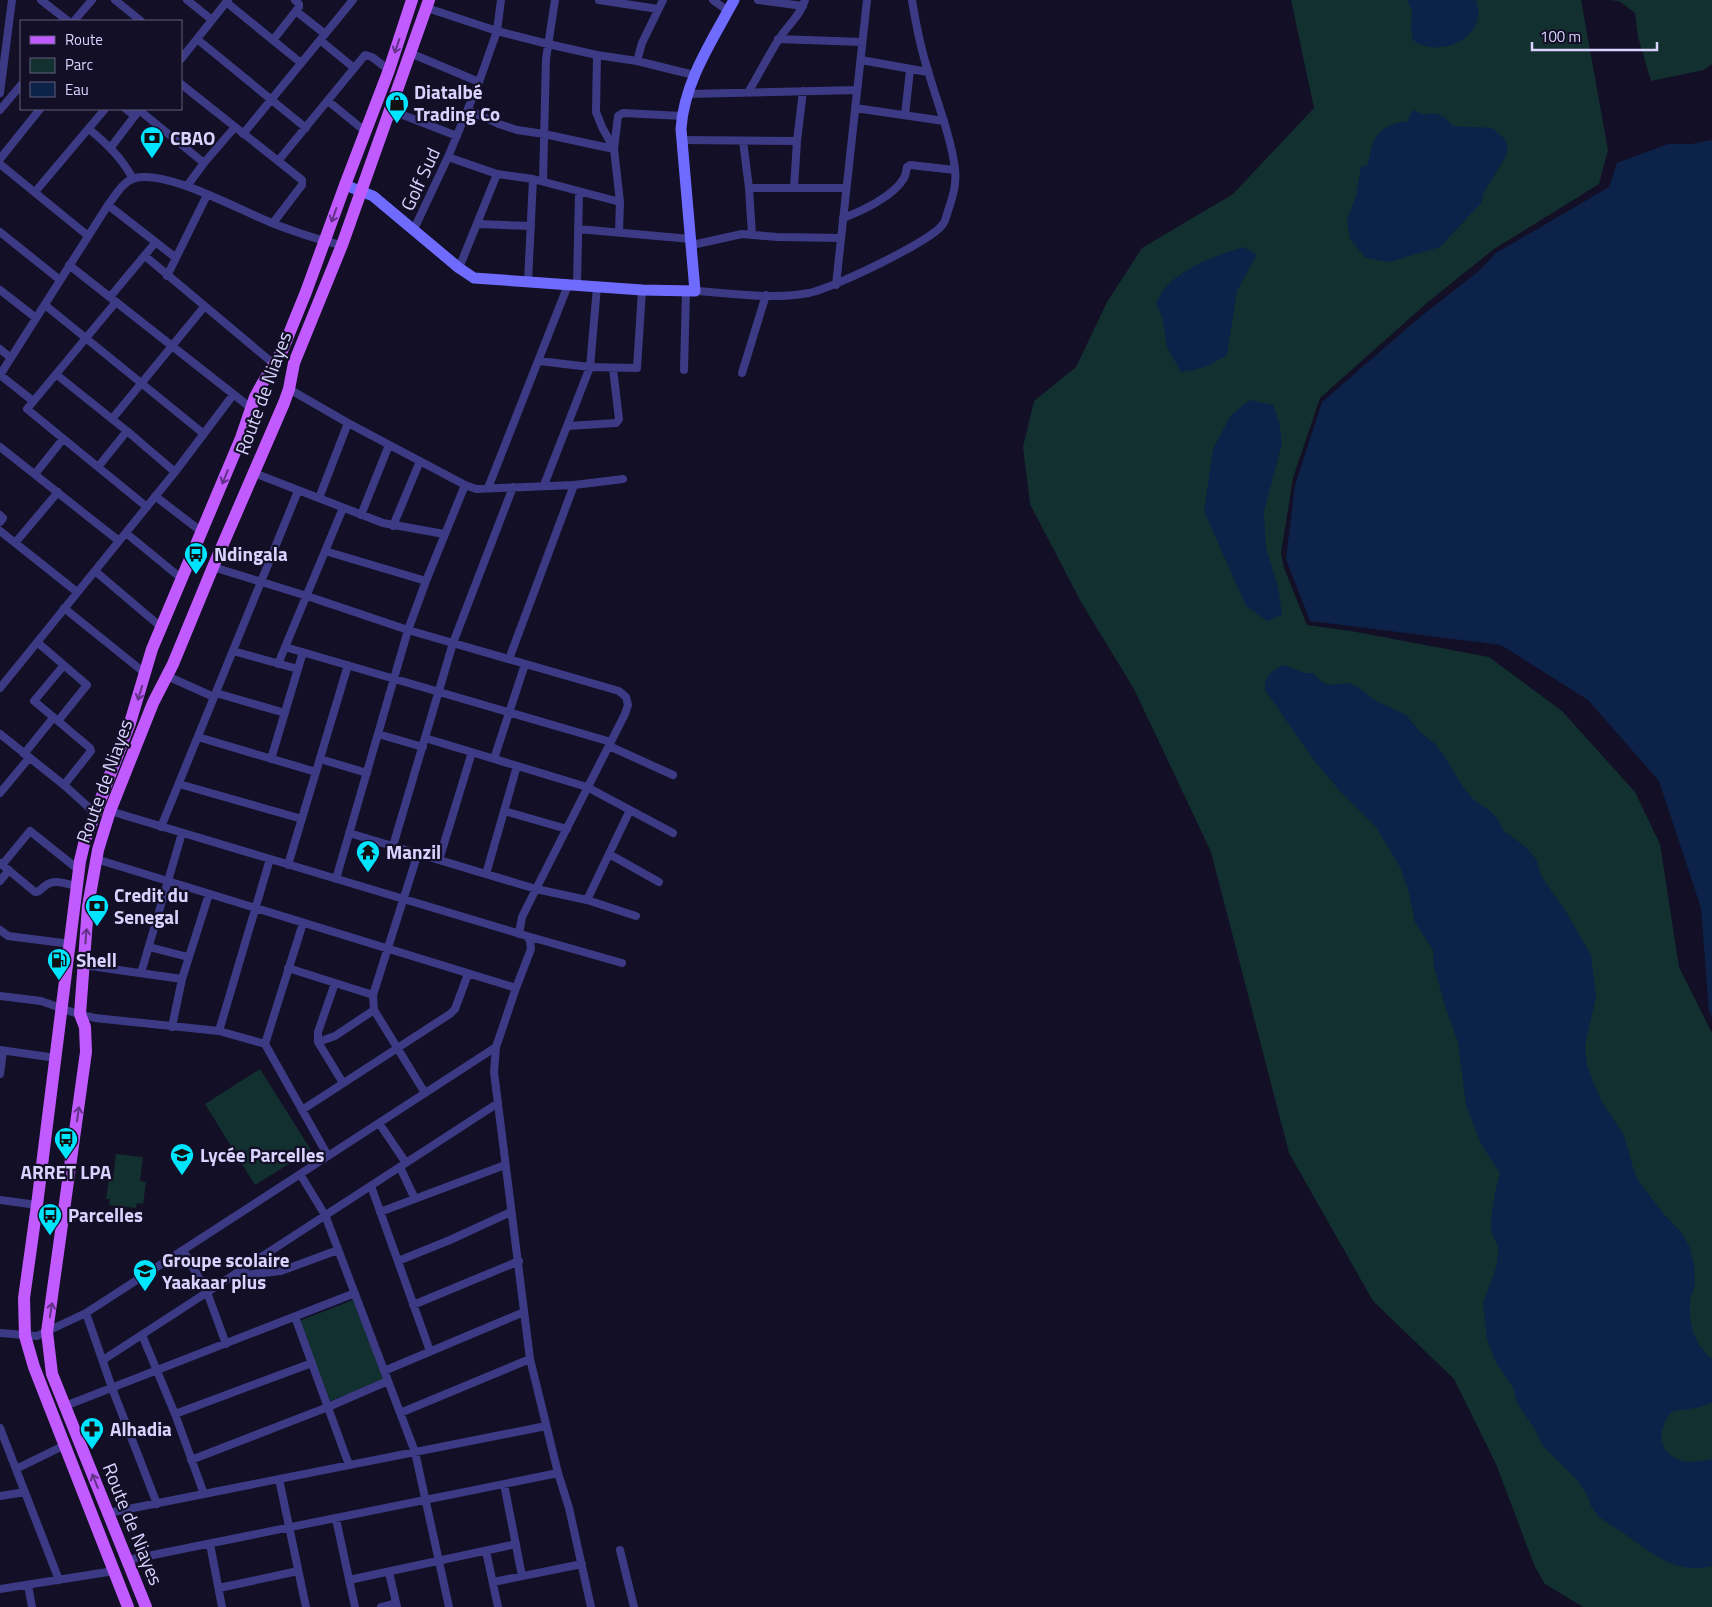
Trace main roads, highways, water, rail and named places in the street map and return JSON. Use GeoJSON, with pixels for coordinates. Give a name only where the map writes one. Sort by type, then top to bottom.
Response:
{"type":"FeatureCollection","features":[{"type":"Feature","properties":{"kind":"main road","name":"Route de Niayes"},"geometry":{"type":"LineString","coordinates":[[128,1607],[34,1367],[25,1336],[24,1298],[79,870],[85,840],[130,724],[152,649],[241,438],[251,408],[262,384],[282,351],[303,300],[389,70],[412,0]]}},
{"type":"Feature","properties":{"kind":"main road","name":"Route de Niayes"},"geometry":{"type":"LineString","coordinates":[[146,1607],[52,1374],[47,1332],[84,1070],[86,1038],[80,1014],[88,906],[96,859],[110,811],[153,703],[173,664],[289,389],[294,363],[342,245],[428,4]]}},
{"type":"Feature","properties":{"kind":"water"},"geometry":{"type":"Polygon","coordinates":[[[1407,0],[1476,0],[1479,13],[1476,25],[1469,35],[1458,42],[1447,46],[1434,47],[1422,45],[1411,38],[1413,36],[1411,31],[1412,11],[1407,0]]]}},
{"type":"Feature","properties":{"kind":"water"},"geometry":{"type":"Polygon","coordinates":[[[1414,110],[1424,115],[1440,115],[1453,126],[1492,128],[1505,139],[1508,148],[1505,158],[1484,192],[1481,203],[1440,247],[1389,262],[1366,258],[1350,239],[1347,220],[1356,196],[1361,166],[1367,166],[1372,145],[1379,133],[1392,125],[1409,121],[1409,116],[1414,110]]]}},
{"type":"Feature","properties":{"kind":"water"},"geometry":{"type":"Polygon","coordinates":[[[1712,140],[1712,1016],[1709,1011],[1701,908],[1659,781],[1588,700],[1501,645],[1310,621],[1286,559],[1295,485],[1322,402],[1420,317],[1480,270],[1496,253],[1609,187],[1617,163],[1668,144],[1691,144],[1712,140]]]}},
{"type":"Feature","properties":{"kind":"water"},"geometry":{"type":"Polygon","coordinates":[[[1243,247],[1257,254],[1237,291],[1227,355],[1216,362],[1194,370],[1181,372],[1167,347],[1162,317],[1156,303],[1163,291],[1182,273],[1194,266],[1243,247]]]}},
{"type":"Feature","properties":{"kind":"water"},"geometry":{"type":"Polygon","coordinates":[[[1250,400],[1273,405],[1279,421],[1282,443],[1264,512],[1266,548],[1278,587],[1282,615],[1267,621],[1246,606],[1204,511],[1213,449],[1231,415],[1250,400]]]}},
{"type":"Feature","properties":{"kind":"water"},"geometry":{"type":"Polygon","coordinates":[[[1283,665],[1305,673],[1313,673],[1328,685],[1348,683],[1358,687],[1376,701],[1406,715],[1421,733],[1435,744],[1443,754],[1463,787],[1473,799],[1497,818],[1504,831],[1526,847],[1536,859],[1541,876],[1565,910],[1591,955],[1596,996],[1585,1046],[1587,1064],[1593,1082],[1602,1102],[1624,1135],[1639,1182],[1681,1232],[1689,1246],[1694,1264],[1695,1284],[1690,1300],[1690,1317],[1693,1332],[1699,1345],[1712,1360],[1712,1402],[1701,1407],[1671,1413],[1665,1421],[1661,1437],[1664,1448],[1677,1459],[1689,1462],[1712,1459],[1712,1566],[1688,1568],[1668,1562],[1650,1552],[1598,1516],[1577,1480],[1542,1445],[1536,1431],[1517,1403],[1513,1387],[1496,1363],[1487,1339],[1483,1303],[1496,1268],[1498,1255],[1498,1247],[1491,1231],[1491,1219],[1500,1173],[1481,1144],[1466,1105],[1458,1042],[1434,967],[1433,950],[1415,922],[1409,893],[1400,867],[1376,827],[1340,791],[1316,763],[1265,690],[1267,678],[1275,669],[1283,665]]]}},
{"type":"Feature","properties":{"kind":"place","name":"Diatalbé Trading Co"},"geometry":{"type":"Point","coordinates":[397,124]}},
{"type":"Feature","properties":{"kind":"place","name":"CBAO"},"geometry":{"type":"Point","coordinates":[152,159]}},
{"type":"Feature","properties":{"kind":"place","name":"Ndingala"},"geometry":{"type":"Point","coordinates":[196,575]}},
{"type":"Feature","properties":{"kind":"place","name":"Manzil"},"geometry":{"type":"Point","coordinates":[368,873]}},
{"type":"Feature","properties":{"kind":"place","name":"Credit du Senegal"},"geometry":{"type":"Point","coordinates":[97,927]}},
{"type":"Feature","properties":{"kind":"place","name":"Shell"},"geometry":{"type":"Point","coordinates":[59,981]}},
{"type":"Feature","properties":{"kind":"place","name":"ARRET LPA"},"geometry":{"type":"Point","coordinates":[66,1160]}},
{"type":"Feature","properties":{"kind":"place","name":"Lycée Parcelles"},"geometry":{"type":"Point","coordinates":[182,1176]}},
{"type":"Feature","properties":{"kind":"place","name":"Parcelles"},"geometry":{"type":"Point","coordinates":[50,1236]}},
{"type":"Feature","properties":{"kind":"place","name":"Groupe scolaire Yaakaar plus"},"geometry":{"type":"Point","coordinates":[145,1292]}},
{"type":"Feature","properties":{"kind":"place","name":"Alhadia"},"geometry":{"type":"Point","coordinates":[92,1450]}}]}
